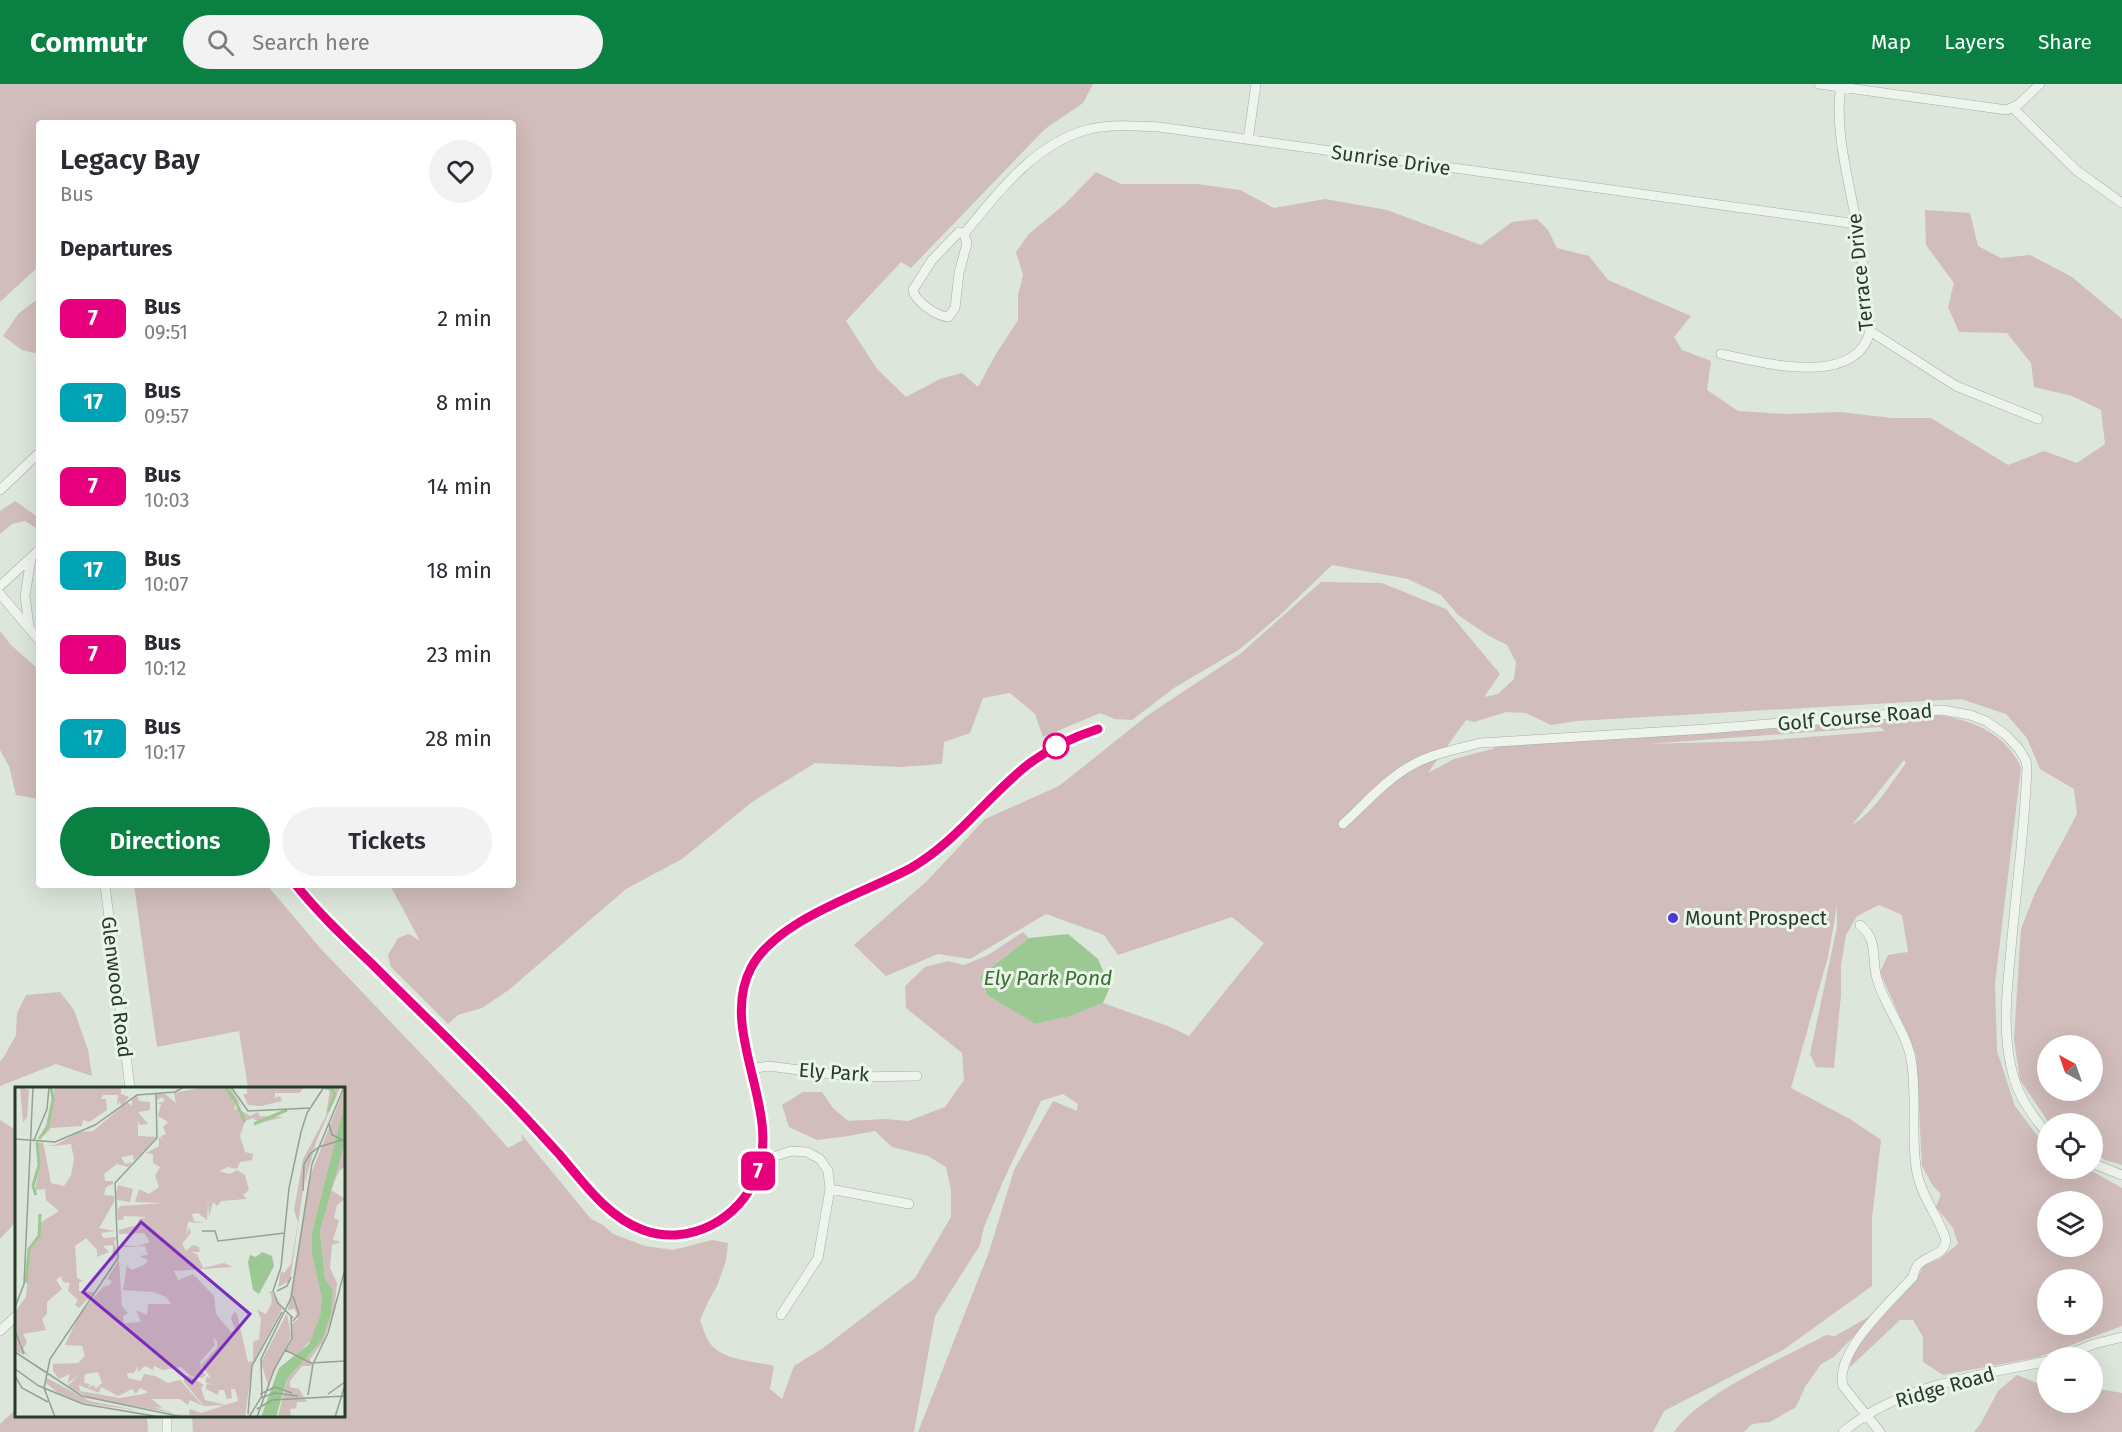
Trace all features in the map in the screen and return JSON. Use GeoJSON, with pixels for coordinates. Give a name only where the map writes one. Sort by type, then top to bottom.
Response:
{"type":"FeatureCollection","features":[{"type":"Feature","properties":{"kind":"street"},"geometry":{"type":"LineString","coordinates":[[1248,140],[1256,84]]}},
{"type":"Feature","properties":{"kind":"street"},"geometry":{"type":"LineString","coordinates":[[1819,84],[2007,110],[2013,108],[2040,84]]}},
{"type":"Feature","properties":{"kind":"street","name":"Terrace Drive"},"geometry":{"type":"LineString","coordinates":[[1721,354],[1784,366],[1820,367],[1852,357],[1863,346],[1870,331],[1857,224],[1842,146],[1839,111],[1840,86]]}},
{"type":"Feature","properties":{"kind":"street"},"geometry":{"type":"LineString","coordinates":[[2013,108],[2076,170],[2122,203]]}},
{"type":"Feature","properties":{"kind":"street","name":"Sunrise Drive"},"geometry":{"type":"LineString","coordinates":[[964,234],[1009,182],[1052,145],[1089,129],[1116,126],[1159,127],[1857,224]]}},
{"type":"Feature","properties":{"kind":"street","name":"Sunrise Drive"},"geometry":{"type":"LineString","coordinates":[[959,232],[964,234],[967,243],[959,273],[955,308],[948,317],[942,316],[919,301],[913,294],[913,290],[932,260],[948,242],[959,232]]}},
{"type":"Feature","properties":{"kind":"street"},"geometry":{"type":"LineString","coordinates":[[1870,331],[1956,386],[2038,419]]}},
{"type":"Feature","properties":{"kind":"street"},"geometry":{"type":"LineString","coordinates":[[0,490],[36,456]]}},
{"type":"Feature","properties":{"kind":"street"},"geometry":{"type":"LineString","coordinates":[[0,586],[36,553]]}},
{"type":"Feature","properties":{"kind":"street"},"geometry":{"type":"LineString","coordinates":[[29,626],[25,596],[31,558]]}},
{"type":"Feature","properties":{"kind":"street"},"geometry":{"type":"LineString","coordinates":[[0,594],[36,636]]}},
{"type":"Feature","properties":{"kind":"street","name":"Golf Course Road"},"geometry":{"type":"LineString","coordinates":[[1343,824],[1396,776],[1413,764],[1480,743],[1853,718],[1931,709],[1970,715],[1986,721],[2006,735],[2019,749],[2027,767],[2008,980],[2007,1050],[2012,1074],[2037,1122]]}},
{"type":"Feature","properties":{"kind":"street"},"geometry":{"type":"LineString","coordinates":[[299,888],[339,933],[497,1088],[602,1204],[626,1222],[652,1233],[673,1235],[694,1232],[716,1223],[738,1207],[748,1194],[758,1173],[761,1161],[762,1130],[741,1008],[748,974],[766,947],[792,927],[932,854],[1028,765],[1055,746],[1075,736],[1098,729]]}},
{"type":"Feature","properties":{"kind":"street","name":"Glenwood Road"},"geometry":{"type":"LineString","coordinates":[[105,888],[130,1087]]}},
{"type":"Feature","properties":{"kind":"street"},"geometry":{"type":"LineString","coordinates":[[1843,1432],[1867,1415],[1843,1386],[1842,1368],[1850,1351],[1861,1335],[1912,1277],[1917,1266],[1940,1253],[1946,1240],[1922,1190],[1917,1174],[1914,1086],[1906,1042],[1883,998],[1876,975],[1872,939],[1860,925]]}},
{"type":"Feature","properties":{"kind":"street","name":"Ely Park"},"geometry":{"type":"LineString","coordinates":[[751,1069],[768,1066],[855,1077],[918,1076]]}},
{"type":"Feature","properties":{"kind":"street"},"geometry":{"type":"LineString","coordinates":[[761,1161],[791,1151],[807,1152],[820,1159],[828,1171],[830,1189],[818,1258],[781,1315]]}},
{"type":"Feature","properties":{"kind":"street"},"geometry":{"type":"LineString","coordinates":[[2103,1167],[2122,1175]]}},
{"type":"Feature","properties":{"kind":"street"},"geometry":{"type":"LineString","coordinates":[[830,1189],[909,1203]]}},
{"type":"Feature","properties":{"kind":"street"},"geometry":{"type":"LineString","coordinates":[[0,1331],[15,1317]]}},
{"type":"Feature","properties":{"kind":"street"},"geometry":{"type":"LineString","coordinates":[[2086,1347],[2122,1337]]}},
{"type":"Feature","properties":{"kind":"street","name":"Ridge Road"},"geometry":{"type":"LineString","coordinates":[[1880,1432],[1867,1415],[1884,1404],[1943,1383],[2037,1362]]}},
{"type":"Feature","properties":{"kind":"shaded area"},"geometry":{"type":"Polygon","coordinates":[[[0,84],[1093,84],[1083,103],[1045,129],[911,268],[901,262],[846,321],[877,369],[906,397],[940,379],[962,373],[978,387],[1018,320],[1018,295],[1023,275],[1016,252],[1029,234],[1065,204],[1096,172],[1121,184],[1197,184],[1240,190],[1274,208],[1325,199],[1387,210],[1481,245],[1512,222],[1537,219],[1548,230],[1557,248],[1589,256],[1608,280],[1691,316],[1674,337],[1682,350],[1711,361],[1707,390],[1738,411],[1786,414],[1841,412],[1891,418],[1931,418],[2008,465],[2044,451],[2077,463],[2105,444],[2101,410],[2072,396],[2034,387],[2031,363],[2007,333],[1959,332],[1948,307],[1954,283],[1926,245],[1925,210],[1970,213],[1978,246],[2001,258],[2030,255],[2072,277],[2122,319],[2122,1165],[2103,1159],[2103,1113],[2042,1113],[2020,1080],[2014,1039],[2021,929],[2035,893],[2077,814],[2074,789],[2040,769],[2027,738],[2006,714],[1961,699],[1577,721],[1551,725],[1526,713],[1506,712],[1474,722],[1466,720],[1428,773],[1454,759],[1492,749],[1501,743],[1859,721],[1908,714],[1947,716],[1991,733],[2014,754],[2021,768],[1995,983],[1997,1051],[2015,1106],[2037,1135],[2037,1179],[2103,1177],[2122,1188],[2122,1326],[2103,1333],[2103,1269],[2037,1269],[2037,1335],[2098,1335],[2066,1347],[2037,1347],[2037,1357],[1943,1375],[1923,1362],[1923,1337],[1913,1320],[1900,1320],[1849,1368],[1856,1347],[1920,1273],[1924,1265],[1939,1259],[1958,1244],[1953,1228],[1936,1207],[1941,1194],[1933,1186],[1922,1166],[1916,1054],[1880,972],[1888,955],[1908,952],[1902,915],[1879,905],[1857,916],[1846,935],[1841,965],[1841,995],[1834,1068],[1816,1067],[1810,1054],[1837,927],[1837,906],[1828,957],[1791,1088],[1850,1119],[1881,1140],[1872,1218],[1872,1286],[1783,1350],[1664,1411],[1653,1432],[918,1432],[989,1252],[1014,1170],[1053,1101],[1077,1111],[1078,1104],[1063,1094],[1041,1101],[1004,1179],[984,1227],[980,1245],[935,1316],[914,1432],[193,1432],[192,1417],[345,1417],[345,1087],[248,1087],[239,1031],[157,1047],[134,888],[270,888],[321,949],[508,1148],[523,1140],[521,1134],[591,1219],[603,1225],[613,1234],[645,1246],[673,1250],[712,1240],[728,1243],[726,1261],[717,1286],[700,1320],[709,1342],[722,1353],[730,1357],[774,1366],[770,1389],[782,1399],[794,1366],[823,1348],[915,1278],[951,1217],[951,1190],[946,1167],[928,1156],[892,1147],[875,1131],[817,1140],[789,1127],[782,1105],[803,1092],[822,1092],[833,1108],[848,1121],[885,1119],[908,1121],[945,1107],[964,1080],[962,1053],[906,1008],[905,986],[925,967],[948,961],[964,965],[988,955],[1023,932],[1029,938],[980,976],[987,995],[1035,1024],[1071,1016],[1103,1003],[1168,1026],[1189,1036],[1264,943],[1232,917],[1118,955],[1104,935],[1046,914],[970,959],[938,954],[886,976],[854,945],[928,880],[985,819],[1059,786],[1148,715],[1240,654],[1321,582],[1382,583],[1446,609],[1500,674],[1484,697],[1498,694],[1514,679],[1516,662],[1507,645],[1458,615],[1441,595],[1408,579],[1332,565],[1279,616],[1240,649],[1174,688],[1132,720],[1115,719],[1100,713],[1043,737],[1035,714],[1010,693],[983,698],[970,733],[944,742],[942,764],[900,767],[815,763],[752,802],[682,859],[626,889],[510,989],[482,1008],[458,1015],[448,1024],[391,967],[388,955],[398,938],[409,934],[420,941],[392,888],[516,888],[516,120],[36,120],[36,269],[0,302],[0,84]],[[1880,727],[1646,744],[1758,741],[1885,731],[1880,727]],[[1904,760],[1852,825],[1882,797],[1906,763],[1904,760]]]}},
{"type":"Feature","properties":{"kind":"shaded area"},"geometry":{"type":"Polygon","coordinates":[[[36,300],[36,353],[22,350],[3,336],[19,313],[36,300]]]}},
{"type":"Feature","properties":{"kind":"shaded area"},"geometry":{"type":"Polygon","coordinates":[[[15,501],[36,516],[36,528],[25,521],[12,524],[0,534],[0,511],[15,501]]]}},
{"type":"Feature","properties":{"kind":"shaded area"},"geometry":{"type":"Polygon","coordinates":[[[0,631],[11,645],[36,667],[36,798],[16,795],[9,766],[0,750],[0,631]]]}},
{"type":"Feature","properties":{"kind":"shaded area"},"geometry":{"type":"Polygon","coordinates":[[[60,992],[74,1010],[88,1050],[92,1076],[56,1064],[0,1086],[0,1061],[16,1035],[17,1013],[26,995],[60,992]]]}},
{"type":"Feature","properties":{"kind":"shaded area"},"geometry":{"type":"Polygon","coordinates":[[[0,1120],[15,1128],[15,1223],[0,1239],[0,1120]]]}},
{"type":"Feature","properties":{"kind":"shaded area"},"geometry":{"type":"Polygon","coordinates":[[[1877,1312],[1834,1357],[1821,1364],[1805,1387],[1796,1407],[1770,1422],[1752,1424],[1744,1432],[1674,1432],[1702,1404],[1722,1391],[1826,1335],[1835,1336],[1877,1312]]]}},
{"type":"Feature","properties":{"kind":"shaded area"},"geometry":{"type":"Polygon","coordinates":[[[2017,1375],[2037,1383],[2037,1413],[2103,1413],[2103,1390],[2122,1393],[2122,1432],[1974,1432],[1998,1391],[2017,1375]]]}},
{"type":"Feature","properties":{"kind":"shaded area"},"geometry":{"type":"Polygon","coordinates":[[[15,1410],[15,1417],[147,1417],[148,1432],[0,1432],[0,1424],[15,1410]]]}},
{"type":"Feature","properties":{"kind":"water","name":"Ely Park Pond"},"geometry":{"type":"Polygon","coordinates":[[[1068,934],[1098,959],[1110,987],[1103,1003],[1071,1016],[1035,1024],[987,995],[980,976],[1029,938],[1068,934]]]}},
{"type":"Feature","properties":{"kind":"bus line","name":"7"},"geometry":{"type":"LineString","coordinates":[[299,888],[339,933],[497,1088],[602,1204],[626,1222],[652,1233],[673,1235],[694,1232],[721,1221],[738,1207],[748,1194],[758,1173],[762,1156],[762,1130],[741,1008],[748,974],[766,947],[783,932],[912,867],[932,854],[1028,765],[1055,746],[1075,736],[1098,729]]}},
{"type":"Feature","properties":{"kind":"place","name":"Mount Prospect"},"geometry":{"type":"Point","coordinates":[1673,918]}}]}
